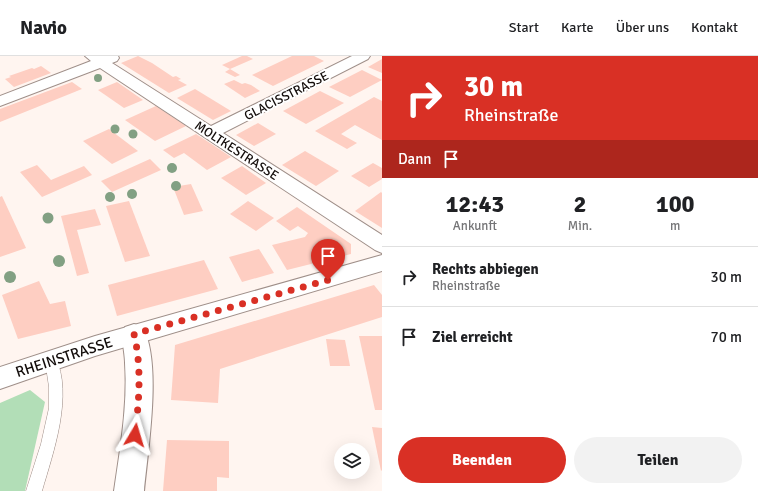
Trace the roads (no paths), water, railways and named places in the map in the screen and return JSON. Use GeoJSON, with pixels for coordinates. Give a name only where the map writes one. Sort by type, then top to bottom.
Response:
{"type":"FeatureCollection","features":[{"type":"Feature","properties":{"kind":"street"},"geometry":{"type":"LineString","coordinates":[[0,101],[97,59],[117,56]]}},
{"type":"Feature","properties":{"kind":"street","name":"GLACISSTRASSE"},"geometry":{"type":"LineString","coordinates":[[210,133],[362,56]]}},
{"type":"Feature","properties":{"kind":"street","name":"MOLTKESTRASSE"},"geometry":{"type":"LineString","coordinates":[[97,59],[382,245]]}},
{"type":"Feature","properties":{"kind":"street","name":"RHEINSTRASSE"},"geometry":{"type":"LineString","coordinates":[[0,378],[134,334],[348,274],[382,263]]}},
{"type":"Feature","properties":{"kind":"street"},"geometry":{"type":"LineString","coordinates":[[129,491],[139,407],[140,380],[139,362],[134,334]]}},
{"type":"Feature","properties":{"kind":"lane"},"geometry":{"type":"LineString","coordinates":[[34,491],[53,421],[56,398],[55,381],[51,360]]}}]}
